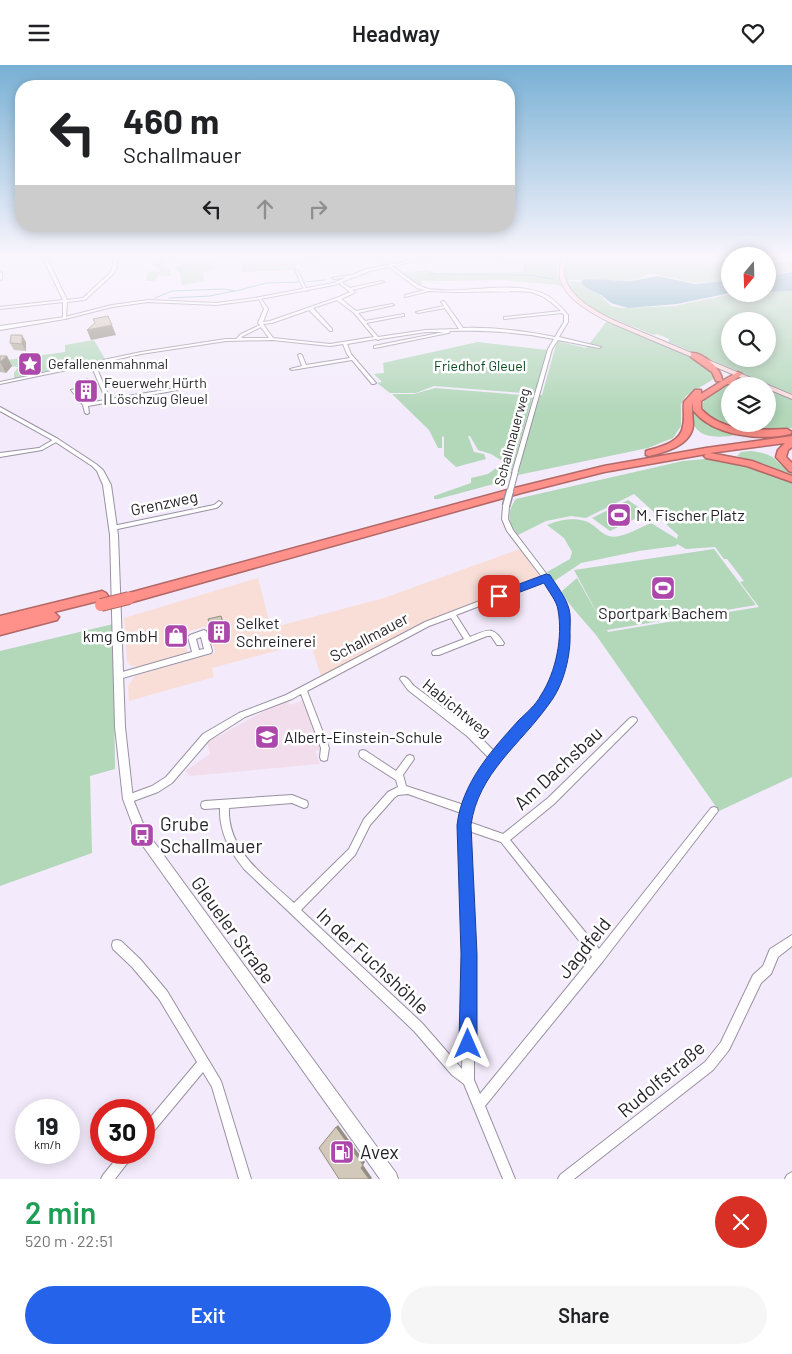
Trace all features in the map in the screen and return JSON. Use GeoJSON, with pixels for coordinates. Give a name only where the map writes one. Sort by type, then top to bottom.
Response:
{"type":"FeatureCollection","features":[{"type":"Feature","properties":{"kind":"highway"},"geometry":{"type":"LineString","coordinates":[[694,355],[716,371],[721,379]]}},
{"type":"Feature","properties":{"kind":"highway"},"geometry":{"type":"LineString","coordinates":[[728,377],[735,373]]}},
{"type":"Feature","properties":{"kind":"highway"},"geometry":{"type":"LineString","coordinates":[[649,453],[681,439],[686,433],[688,425],[688,402],[693,395],[721,381]]}},
{"type":"Feature","properties":{"kind":"highway"},"geometry":{"type":"LineString","coordinates":[[721,382],[697,400],[696,410],[714,424],[721,426]]}},
{"type":"Feature","properties":{"kind":"highway"},"geometry":{"type":"LineString","coordinates":[[748,432],[791,437]]}},
{"type":"Feature","properties":{"kind":"highway"},"geometry":{"type":"LineString","coordinates":[[129,594],[522,481],[649,453],[791,437]]}},
{"type":"Feature","properties":{"kind":"highway"},"geometry":{"type":"LineString","coordinates":[[0,630],[101,601],[604,469],[791,437]]}},
{"type":"Feature","properties":{"kind":"highway"},"geometry":{"type":"LineString","coordinates":[[791,437],[781,457],[792,469]]}},
{"type":"Feature","properties":{"kind":"highway"},"geometry":{"type":"LineString","coordinates":[[662,458],[722,457],[750,463],[792,479]]}},
{"type":"Feature","properties":{"kind":"highway"},"geometry":{"type":"LineString","coordinates":[[0,621],[101,601]]}},
{"type":"Feature","properties":{"kind":"main road"},"geometry":{"type":"LineString","coordinates":[[594,310],[606,317],[744,377]]}},
{"type":"Feature","properties":{"kind":"main road"},"geometry":{"type":"LineString","coordinates":[[776,391],[792,397]]}},
{"type":"Feature","properties":{"kind":"street"},"geometry":{"type":"LineString","coordinates":[[65,310],[65,318]]}},
{"type":"Feature","properties":{"kind":"street"},"geometry":{"type":"LineString","coordinates":[[0,328],[65,318],[96,310]]}},
{"type":"Feature","properties":{"kind":"street"},"geometry":{"type":"LineString","coordinates":[[260,325],[266,310]]}},
{"type":"Feature","properties":{"kind":"street"},"geometry":{"type":"LineString","coordinates":[[237,340],[260,325],[304,310]]}},
{"type":"Feature","properties":{"kind":"street"},"geometry":{"type":"LineString","coordinates":[[312,310],[331,330]]}},
{"type":"Feature","properties":{"kind":"street"},"geometry":{"type":"LineString","coordinates":[[353,310],[377,338]]}},
{"type":"Feature","properties":{"kind":"street"},"geometry":{"type":"LineString","coordinates":[[355,312],[366,310]]}},
{"type":"Feature","properties":{"kind":"street"},"geometry":{"type":"LineString","coordinates":[[418,312],[429,310]]}},
{"type":"Feature","properties":{"kind":"street"},"geometry":{"type":"LineString","coordinates":[[448,310],[459,326]]}},
{"type":"Feature","properties":{"kind":"street"},"geometry":{"type":"LineString","coordinates":[[505,318],[563,312]]}},
{"type":"Feature","properties":{"kind":"street","name":"Schallmauerweg"},"geometry":{"type":"LineString","coordinates":[[546,578],[506,525],[506,506],[550,349],[567,320],[563,312]]}},
{"type":"Feature","properties":{"kind":"street"},"geometry":{"type":"LineString","coordinates":[[365,322],[404,315]]}},
{"type":"Feature","properties":{"kind":"street"},"geometry":{"type":"LineString","coordinates":[[260,325],[272,339]]}},
{"type":"Feature","properties":{"kind":"street"},"geometry":{"type":"LineString","coordinates":[[375,347],[450,332],[459,326]]}},
{"type":"Feature","properties":{"kind":"street"},"geometry":{"type":"LineString","coordinates":[[0,383],[173,347],[237,340],[272,339],[309,345],[345,344],[459,326],[555,338],[599,347]]}},
{"type":"Feature","properties":{"kind":"street"},"geometry":{"type":"LineString","coordinates":[[377,338],[453,329]]}},
{"type":"Feature","properties":{"kind":"street"},"geometry":{"type":"LineString","coordinates":[[345,344],[353,359],[374,383]]}},
{"type":"Feature","properties":{"kind":"street"},"geometry":{"type":"LineString","coordinates":[[300,355],[304,367]]}},
{"type":"Feature","properties":{"kind":"street"},"geometry":{"type":"LineString","coordinates":[[292,369],[353,359]]}},
{"type":"Feature","properties":{"kind":"street"},"geometry":{"type":"LineString","coordinates":[[92,363],[108,400]]}},
{"type":"Feature","properties":{"kind":"street"},"geometry":{"type":"LineString","coordinates":[[73,389],[85,405],[87,413]]}},
{"type":"Feature","properties":{"kind":"street"},"geometry":{"type":"LineString","coordinates":[[85,405],[176,389]]}},
{"type":"Feature","properties":{"kind":"street","name":"Gleueler Straße"},"geometry":{"type":"LineString","coordinates":[[0,409],[56,440],[100,470],[107,485],[113,528],[120,727],[128,799],[142,835],[390,1179]]}},
{"type":"Feature","properties":{"kind":"street"},"geometry":{"type":"LineString","coordinates":[[0,455],[40,449],[56,440]]}},
{"type":"Feature","properties":{"kind":"street","name":"Grenzweg"},"geometry":{"type":"LineString","coordinates":[[113,528],[216,506],[219,503]]}},
{"type":"Feature","properties":{"kind":"street"},"geometry":{"type":"LineString","coordinates":[[509,1179],[468,1080],[469,954],[464,825],[466,810],[494,757],[546,700],[559,670],[565,642],[564,609],[546,578]]}},
{"type":"Feature","properties":{"kind":"street","name":"Schallmauer"},"geometry":{"type":"LineString","coordinates":[[128,799],[155,789],[169,780],[206,737],[259,707],[277,702],[303,690],[427,623],[546,578]]}},
{"type":"Feature","properties":{"kind":"street"},"geometry":{"type":"LineString","coordinates":[[452,614],[468,640]]}},
{"type":"Feature","properties":{"kind":"street"},"geometry":{"type":"LineString","coordinates":[[436,653],[487,633],[493,634],[500,643]]}},
{"type":"Feature","properties":{"kind":"street"},"geometry":{"type":"LineString","coordinates":[[119,676],[196,654]]}},
{"type":"Feature","properties":{"kind":"street","name":"Habichtweg"},"geometry":{"type":"LineString","coordinates":[[404,679],[411,688],[470,733],[494,757]]}},
{"type":"Feature","properties":{"kind":"street"},"geometry":{"type":"LineString","coordinates":[[303,690],[326,748],[324,757]]}},
{"type":"Feature","properties":{"kind":"street","name":"Am Dachsbau"},"geometry":{"type":"LineString","coordinates":[[504,839],[551,801],[634,721]]}},
{"type":"Feature","properties":{"kind":"street"},"geometry":{"type":"LineString","coordinates":[[363,754],[400,778],[403,789],[466,810]]}},
{"type":"Feature","properties":{"kind":"street"},"geometry":{"type":"LineString","coordinates":[[397,776],[410,759]]}},
{"type":"Feature","properties":{"kind":"street","name":"In der Fuchshöhle"},"geometry":{"type":"LineString","coordinates":[[294,911],[352,852],[367,822],[391,795],[403,789]]}},
{"type":"Feature","properties":{"kind":"street"},"geometry":{"type":"LineString","coordinates":[[205,805],[292,799],[304,804]]}},
{"type":"Feature","properties":{"kind":"street","name":"In der Fuchshöhle"},"geometry":{"type":"LineString","coordinates":[[225,804],[223,816],[225,828],[238,855],[247,866],[418,1027],[456,1071],[468,1080]]}},
{"type":"Feature","properties":{"kind":"street","name":"Jagdfeld"},"geometry":{"type":"LineString","coordinates":[[478,1105],[600,957],[714,811]]}},
{"type":"Feature","properties":{"kind":"street"},"geometry":{"type":"LineString","coordinates":[[464,825],[504,839],[600,957]]}},
{"type":"Feature","properties":{"kind":"street","name":"Rudolfstraße"},"geometry":{"type":"LineString","coordinates":[[564,1179],[709,1066],[725,1046],[758,979],[767,970],[774,953],[792,940]]}},
{"type":"Feature","properties":{"kind":"street"},"geometry":{"type":"LineString","coordinates":[[117,945],[136,963],[163,995],[217,1085],[245,1179]]}},
{"type":"Feature","properties":{"kind":"street"},"geometry":{"type":"LineString","coordinates":[[155,1121],[203,1063]]}},
{"type":"Feature","properties":{"kind":"street"},"geometry":{"type":"LineString","coordinates":[[107,1179],[119,1164]]}},
{"type":"Feature","properties":{"kind":"shaded area"},"geometry":{"type":"Polygon","coordinates":[[[520,549],[540,577],[417,626],[374,651],[321,676],[310,642],[212,668],[214,677],[129,701],[128,686],[135,676],[215,653],[208,626],[185,632],[187,653],[138,667],[131,666],[127,661],[124,618],[258,578],[271,628],[384,598],[520,549]]]}},
{"type":"Feature","properties":{"kind":"shaded area","name":"Albert-Einstein-Schule"},"geometry":{"type":"Polygon","coordinates":[[[303,700],[322,749],[315,751],[320,764],[190,776],[185,771],[210,754],[207,743],[213,736],[215,738],[266,710],[266,708],[288,701],[290,705],[303,700]]]}},
{"type":"Feature","properties":{"kind":"green space"},"geometry":{"type":"Polygon","coordinates":[[[597,310],[792,310],[792,394],[776,387],[776,377],[752,377],[728,367],[776,367],[776,312],[721,312],[721,364],[669,342],[669,339],[657,334],[653,335],[597,310]]]}},
{"type":"Feature","properties":{"kind":"green space"},"geometry":{"type":"Polygon","coordinates":[[[607,321],[695,358],[715,374],[715,378],[686,396],[681,404],[681,426],[673,438],[648,448],[518,475],[537,395],[542,395],[557,341],[586,348],[607,321]]]}},
{"type":"Feature","properties":{"kind":"green space"},"geometry":{"type":"Polygon","coordinates":[[[94,340],[105,359],[14,379],[14,373],[18,367],[0,365],[0,361],[65,352],[65,345],[94,340]]]}},
{"type":"Feature","properties":{"kind":"green space","name":"Friedhof Gleuel"},"geometry":{"type":"Polygon","coordinates":[[[478,342],[547,350],[535,394],[434,386],[416,393],[390,393],[377,383],[382,382],[374,374],[384,373],[383,363],[478,342]]]}},
{"type":"Feature","properties":{"kind":"green space"},"geometry":{"type":"Polygon","coordinates":[[[435,388],[533,396],[511,472],[505,481],[434,499],[434,496],[471,483],[471,478],[488,474],[504,462],[491,454],[478,450],[470,436],[468,436],[474,452],[484,454],[486,459],[456,467],[444,456],[444,436],[442,437],[442,448],[438,448],[429,430],[392,394],[414,394],[435,388]]]}},
{"type":"Feature","properties":{"kind":"green space"},"geometry":{"type":"Polygon","coordinates":[[[721,388],[721,423],[710,418],[703,409],[703,403],[706,398],[721,388]]]}},
{"type":"Feature","properties":{"kind":"green space"},"geometry":{"type":"Polygon","coordinates":[[[776,392],[792,399],[792,428],[776,430],[776,392]]]}},
{"type":"Feature","properties":{"kind":"green space"},"geometry":{"type":"Polygon","coordinates":[[[691,411],[721,432],[737,435],[721,437],[706,435],[700,432],[692,420],[691,411]]]}},
{"type":"Feature","properties":{"kind":"green space"},"geometry":{"type":"Polygon","coordinates":[[[751,451],[767,454],[792,473],[792,476],[737,456],[741,452],[751,451]]]}},
{"type":"Feature","properties":{"kind":"green space"},"geometry":{"type":"Polygon","coordinates":[[[715,458],[738,463],[792,481],[792,777],[719,811],[596,635],[571,606],[562,591],[577,578],[603,624],[574,570],[714,549],[756,605],[607,630],[608,632],[759,607],[740,582],[744,581],[715,547],[686,549],[677,544],[676,546],[639,551],[581,563],[553,582],[547,572],[570,559],[572,552],[564,538],[547,525],[551,523],[576,519],[585,521],[613,537],[627,534],[651,523],[677,539],[678,535],[666,524],[672,522],[655,513],[634,494],[586,518],[571,516],[546,521],[518,535],[510,522],[511,509],[516,499],[683,461],[715,458]]]}},
{"type":"Feature","properties":{"kind":"green space","name":"M. Fischer Platz"},"geometry":{"type":"Polygon","coordinates":[[[628,500],[647,513],[610,531],[592,518],[628,500]]]}},
{"type":"Feature","properties":{"kind":"green space"},"geometry":{"type":"Polygon","coordinates":[[[113,624],[115,769],[90,776],[92,853],[0,886],[0,651],[113,624]]]}},
{"type":"Feature","properties":{"kind":"building"},"geometry":{"type":"Polygon","coordinates":[[[108,316],[112,325],[87,330],[95,323],[93,319],[108,316]]]}},
{"type":"Feature","properties":{"kind":"building"},"geometry":{"type":"Polygon","coordinates":[[[11,335],[22,335],[22,344],[10,343],[11,335]]]}},
{"type":"Feature","properties":{"kind":"building"},"geometry":{"type":"Polygon","coordinates":[[[0,356],[7,356],[0,362],[0,356]]]}},
{"type":"Feature","properties":{"kind":"building"},"geometry":{"type":"Polygon","coordinates":[[[88,379],[91,389],[81,391],[77,385],[80,385],[78,381],[88,379]]]}},
{"type":"Feature","properties":{"kind":"building"},"geometry":{"type":"Polygon","coordinates":[[[221,616],[225,630],[212,634],[208,619],[221,616]]]}},
{"type":"Feature","properties":{"kind":"building","name":"Avex"},"geometry":{"type":"Polygon","coordinates":[[[336,1127],[363,1165],[361,1168],[369,1179],[339,1179],[319,1148],[336,1127]]]}},
{"type":"Feature","properties":{"kind":"place","name":"Gefallenenmahnmal"},"geometry":{"type":"Point","coordinates":[30,364]}},
{"type":"Feature","properties":{"kind":"place","name":"Feuerwehr Hürth | Löschzug Gleuel"},"geometry":{"type":"Point","coordinates":[86,391]}},
{"type":"Feature","properties":{"kind":"place","name":"M. Fischer Platz"},"geometry":{"type":"Point","coordinates":[619,515]}},
{"type":"Feature","properties":{"kind":"place","name":"Sportpark Bachem"},"geometry":{"type":"Point","coordinates":[663,588]}},
{"type":"Feature","properties":{"kind":"place","name":"Selket Schreinerei"},"geometry":{"type":"Point","coordinates":[219,632]}},
{"type":"Feature","properties":{"kind":"place","name":"kmg GmbH"},"geometry":{"type":"Point","coordinates":[176,636]}},
{"type":"Feature","properties":{"kind":"place","name":"Albert-Einstein-Schule"},"geometry":{"type":"Point","coordinates":[267,737]}},
{"type":"Feature","properties":{"kind":"place","name":"Grube Schallmauer"},"geometry":{"type":"Point","coordinates":[142,835]}},
{"type":"Feature","properties":{"kind":"place","name":"Avex"},"geometry":{"type":"Point","coordinates":[342,1152]}},
{"type":"Feature","properties":{"kind":"route"},"geometry":{"type":"LineString","coordinates":[[468,1044],[469,954],[464,825],[466,810],[494,757],[546,700],[559,670],[565,642],[566,625],[564,609],[546,578],[499,596]]}}]}
